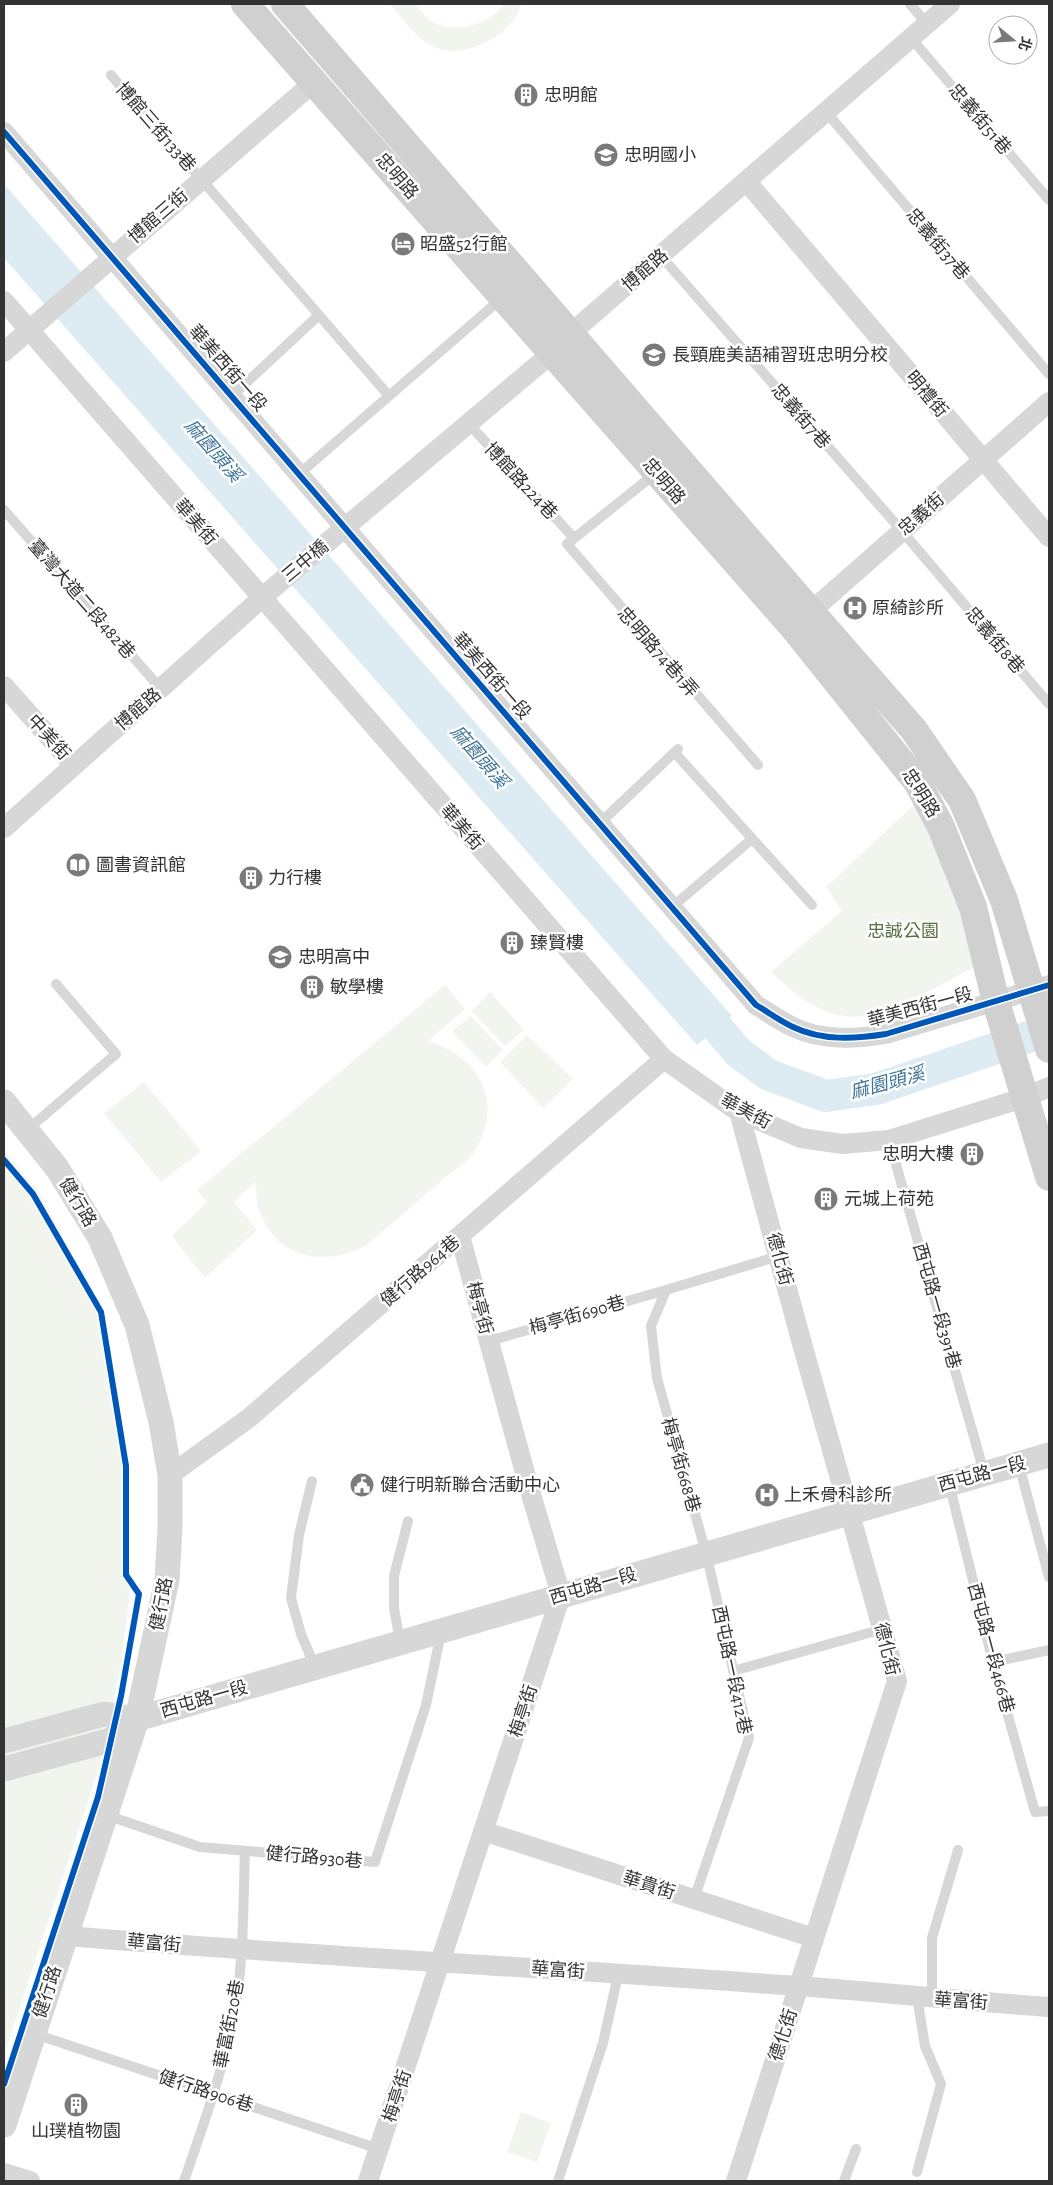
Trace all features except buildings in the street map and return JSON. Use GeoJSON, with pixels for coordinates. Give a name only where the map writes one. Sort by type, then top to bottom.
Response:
{"type":"FeatureCollection","features":[{"type":"Feature","properties":{"kind":"main road","name":"忠明路"},"geometry":{"type":"LineString","coordinates":[[245,4],[503,297],[561,344],[657,472],[801,619],[914,730],[962,800],[1004,900],[1037,991],[1049,1049]]}},
{"type":"Feature","properties":{"kind":"main road","name":"忠明路"},"geometry":{"type":"LineString","coordinates":[[285,4],[561,344],[801,619],[922,790],[942,827],[974,907],[997,1005],[1032,1089]]}},
{"type":"Feature","properties":{"kind":"main road"},"geometry":{"type":"LineString","coordinates":[[1032,1089],[1049,1177]]}},
{"type":"Feature","properties":{"kind":"street","name":"博館路"},"geometry":{"type":"LineString","coordinates":[[341,531],[469,424],[950,4]]}},
{"type":"Feature","properties":{"kind":"street","name":"博館三街"},"geometry":{"type":"LineString","coordinates":[[4,352],[314,82]]}},
{"type":"Feature","properties":{"kind":"street","name":"華美西街一段"},"geometry":{"type":"LineString","coordinates":[[4,132],[109,260],[232,396],[299,474],[341,531],[600,823],[756,1005],[794,1028],[830,1038],[860,1038],[886,1034],[997,1005],[1037,991]]}},
{"type":"Feature","properties":{"kind":"street","name":"明禮街"},"geometry":{"type":"LineString","coordinates":[[746,181],[1049,537]]}},
{"type":"Feature","properties":{"kind":"street","name":"華美街"},"geometry":{"type":"LineString","coordinates":[[4,301],[33,327],[267,593],[664,1059],[739,1112],[800,1138],[843,1144],[889,1140],[1032,1089]]}},
{"type":"Feature","properties":{"kind":"street","name":"忠義街"},"geometry":{"type":"LineString","coordinates":[[801,619],[1049,402]]}},
{"type":"Feature","properties":{"kind":"street","name":"三中橋"},"geometry":{"type":"LineString","coordinates":[[267,593],[341,531]]}},
{"type":"Feature","properties":{"kind":"street","name":"博館路"},"geometry":{"type":"LineString","coordinates":[[4,828],[267,593]]}},
{"type":"Feature","properties":{"kind":"street","name":"中美街"},"geometry":{"type":"LineString","coordinates":[[4,686],[74,765]]}},
{"type":"Feature","properties":{"kind":"street","name":"健行路964巷"},"geometry":{"type":"LineString","coordinates":[[170,1475],[249,1418],[664,1059]]}},
{"type":"Feature","properties":{"kind":"street","name":"健行路"},"geometry":{"type":"LineString","coordinates":[[4,1102],[57,1168],[100,1238],[137,1325],[155,1392],[170,1475],[170,1528],[166,1580],[137,1719],[4,2125]]}},
{"type":"Feature","properties":{"kind":"street","name":"德化街"},"geometry":{"type":"LineString","coordinates":[[736,2181],[897,1681],[739,1112]]}},
{"type":"Feature","properties":{"kind":"street","name":"梅亭街"},"geometry":{"type":"LineString","coordinates":[[368,2181],[561,1595],[530,1491],[460,1236]]}},
{"type":"Feature","properties":{"kind":"street","name":"西屯路一段"},"geometry":{"type":"LineString","coordinates":[[4,1769],[111,1740],[137,1719],[949,1482],[1049,1455]]}},
{"type":"Feature","properties":{"kind":"street","name":"西屯路一段"},"geometry":{"type":"LineString","coordinates":[[4,1741],[104,1714],[137,1719]]}},
{"type":"Feature","properties":{"kind":"street","name":"華貴街"},"geometry":{"type":"LineString","coordinates":[[483,1832],[814,1938]]}},
{"type":"Feature","properties":{"kind":"street","name":"華富街"},"geometry":{"type":"LineString","coordinates":[[66,1936],[241,1951],[799,1986],[925,1998],[1049,2006]]}},
{"type":"Feature","properties":{"kind":"street"},"geometry":{"type":"LineString","coordinates":[[4,2173],[30,2181]]}},
{"type":"Feature","properties":{"kind":"lane"},"geometry":{"type":"LineString","coordinates":[[910,4],[927,24]]}},
{"type":"Feature","properties":{"kind":"lane","name":"忠義街51巷"},"geometry":{"type":"LineString","coordinates":[[911,38],[1049,200]]}},
{"type":"Feature","properties":{"kind":"lane","name":"博館三街133巷"},"geometry":{"type":"LineString","coordinates":[[111,75],[389,396]]}},
{"type":"Feature","properties":{"kind":"lane","name":"忠義街37巷"},"geometry":{"type":"LineString","coordinates":[[826,113],[1049,374]]}},
{"type":"Feature","properties":{"kind":"lane","name":"忠義街7巷"},"geometry":{"type":"LineString","coordinates":[[661,256],[902,531]]}},
{"type":"Feature","properties":{"kind":"lane"},"geometry":{"type":"LineString","coordinates":[[299,474],[503,297]]}},
{"type":"Feature","properties":{"kind":"lane"},"geometry":{"type":"LineString","coordinates":[[232,396],[319,315]]}},
{"type":"Feature","properties":{"kind":"lane","name":"博館路224巷"},"geometry":{"type":"LineString","coordinates":[[469,424],[574,537]]}},
{"type":"Feature","properties":{"kind":"lane"},"geometry":{"type":"LineString","coordinates":[[574,537],[657,472]]}},
{"type":"Feature","properties":{"kind":"lane","name":"臺灣大道二段482巷"},"geometry":{"type":"LineString","coordinates":[[4,510],[160,689]]}},
{"type":"Feature","properties":{"kind":"lane","name":"忠義街8巷"},"geometry":{"type":"LineString","coordinates":[[902,531],[1049,704]]}},
{"type":"Feature","properties":{"kind":"lane","name":"忠明路74巷1弄"},"geometry":{"type":"LineString","coordinates":[[574,537],[567,544],[758,765]]}},
{"type":"Feature","properties":{"kind":"lane"},"geometry":{"type":"LineString","coordinates":[[600,823],[676,751],[812,905]]}},
{"type":"Feature","properties":{"kind":"lane"},"geometry":{"type":"LineString","coordinates":[[672,907],[752,839]]}},
{"type":"Feature","properties":{"kind":"lane"},"geometry":{"type":"LineString","coordinates":[[27,1130],[116,1054],[56,984]]}},
{"type":"Feature","properties":{"kind":"lane","name":"西屯路一段391巷"},"geometry":{"type":"LineString","coordinates":[[889,1140],[984,1472]]}},
{"type":"Feature","properties":{"kind":"lane","name":"梅亭街690巷"},"geometry":{"type":"LineString","coordinates":[[489,1341],[779,1256]]}},
{"type":"Feature","properties":{"kind":"lane","name":"梅亭街668巷"},"geometry":{"type":"LineString","coordinates":[[666,1290],[651,1326],[656,1378],[706,1553]]}},
{"type":"Feature","properties":{"kind":"lane"},"geometry":{"type":"LineString","coordinates":[[1018,1464],[1049,1577]]}},
{"type":"Feature","properties":{"kind":"lane"},"geometry":{"type":"LineString","coordinates":[[312,1481],[299,1535],[291,1598],[301,1634],[315,1667]]}},
{"type":"Feature","properties":{"kind":"lane","name":"西屯路一段466巷"},"geometry":{"type":"LineString","coordinates":[[949,1482],[994,1662],[1035,1812],[1049,1811]]}},
{"type":"Feature","properties":{"kind":"lane"},"geometry":{"type":"LineString","coordinates":[[400,1642],[394,1608],[394,1576],[408,1521]]}},
{"type":"Feature","properties":{"kind":"lane","name":"西屯路一段412巷"},"geometry":{"type":"LineString","coordinates":[[694,1899],[749,1738],[706,1553]]}},
{"type":"Feature","properties":{"kind":"lane"},"geometry":{"type":"LineString","coordinates":[[733,1671],[883,1629]]}},
{"type":"Feature","properties":{"kind":"lane","name":"健行路930巷"},"geometry":{"type":"LineString","coordinates":[[106,1814],[200,1847],[375,1862],[426,1705],[442,1630]]}},
{"type":"Feature","properties":{"kind":"lane"},"geometry":{"type":"LineString","coordinates":[[994,1662],[1049,1650]]}},
{"type":"Feature","properties":{"kind":"lane"},"geometry":{"type":"LineString","coordinates":[[917,2172],[941,2084],[926,2046],[925,1998],[932,1938],[958,1850]]}},
{"type":"Feature","properties":{"kind":"lane","name":"華富街20巷"},"geometry":{"type":"LineString","coordinates":[[184,2181],[214,2094],[233,2020],[241,1951],[245,1851]]}},
{"type":"Feature","properties":{"kind":"lane"},"geometry":{"type":"LineString","coordinates":[[558,2181],[603,2043],[618,1975]]}},
{"type":"Feature","properties":{"kind":"lane","name":"健行路906巷"},"geometry":{"type":"LineString","coordinates":[[34,2034],[379,2149]]}},
{"type":"Feature","properties":{"kind":"lane"},"geometry":{"type":"LineString","coordinates":[[844,2181],[856,2149]]}},
{"type":"Feature","properties":{"kind":"green space"},"geometry":{"type":"Polygon","coordinates":[[[390,4],[415,4],[431,21],[450,27],[461,27],[481,22],[498,11],[504,4],[522,4],[513,21],[498,35],[479,45],[458,51],[430,45],[411,29],[390,4]]]}},
{"type":"Feature","properties":{"kind":"green space","name":"忠誠公園"},"geometry":{"type":"Polygon","coordinates":[[[916,803],[943,851],[977,966],[908,1002],[879,1013],[852,1017],[823,1010],[802,999],[771,972],[842,911],[826,887],[916,803]]]}},
{"type":"Feature","properties":{"kind":"green space"},"geometry":{"type":"Polygon","coordinates":[[[445,985],[465,1009],[428,1041],[446,1048],[461,1057],[473,1069],[481,1082],[486,1097],[487,1114],[484,1131],[473,1154],[364,1247],[332,1256],[316,1257],[301,1254],[288,1248],[276,1238],[266,1226],[259,1209],[255,1182],[234,1202],[257,1230],[205,1278],[172,1236],[207,1202],[197,1190],[445,985]]]}},
{"type":"Feature","properties":{"kind":"green space"},"geometry":{"type":"Polygon","coordinates":[[[490,992],[524,1030],[505,1046],[472,1011],[490,992]]]}},
{"type":"Feature","properties":{"kind":"green space"},"geometry":{"type":"Polygon","coordinates":[[[471,1016],[503,1050],[486,1067],[452,1031],[471,1016]]]}},
{"type":"Feature","properties":{"kind":"green space"},"geometry":{"type":"Polygon","coordinates":[[[527,1035],[573,1079],[543,1108],[500,1062],[527,1035]]]}},
{"type":"Feature","properties":{"kind":"green space"},"geometry":{"type":"Polygon","coordinates":[[[144,1082],[201,1151],[161,1182],[104,1113],[144,1082]]]}},
{"type":"Feature","properties":{"kind":"green space"},"geometry":{"type":"Polygon","coordinates":[[[4,1151],[39,1192],[105,1312],[130,1465],[130,1590],[121,1665],[100,1765],[4,2055],[4,1151]]]}},
{"type":"Feature","properties":{"kind":"green space"},"geometry":{"type":"Polygon","coordinates":[[[521,2112],[551,2123],[537,2162],[507,2152],[521,2112]]]}},
{"type":"Feature","properties":{"kind":"water"},"geometry":{"type":"Polygon","coordinates":[[[4,184],[732,1016],[697,1045],[4,258],[4,184]]]}},
{"type":"Feature","properties":{"kind":"waterway","name":"麻園頭溪"},"geometry":{"type":"LineString","coordinates":[[689,995],[739,1053],[769,1075],[826,1096],[876,1089],[1049,1030]]}},
{"type":"Feature","properties":{"kind":"cycle path"},"geometry":{"type":"LineString","coordinates":[[4,132],[756,1005],[783,1022],[804,1032],[827,1037],[862,1037],[886,1034],[1049,985]]}},
{"type":"Feature","properties":{"kind":"cycle path"},"geometry":{"type":"LineString","coordinates":[[4,1160],[33,1194],[101,1312],[126,1466],[126,1575],[139,1594],[121,1696],[98,1797],[4,2084]]}},
{"type":"Feature","properties":{"kind":"place","name":"忠明館"},"geometry":{"type":"Point","coordinates":[526,95]}},
{"type":"Feature","properties":{"kind":"place","name":"忠明國小"},"geometry":{"type":"Point","coordinates":[606,155]}},
{"type":"Feature","properties":{"kind":"place","name":"昭盛52行館"},"geometry":{"type":"Point","coordinates":[403,244]}},
{"type":"Feature","properties":{"kind":"place","name":"長頸鹿美語補習班忠明分校"},"geometry":{"type":"Point","coordinates":[654,355]}},
{"type":"Feature","properties":{"kind":"place","name":"原綺診所"},"geometry":{"type":"Point","coordinates":[855,608]}},
{"type":"Feature","properties":{"kind":"place","name":"圖書資訊館"},"geometry":{"type":"Point","coordinates":[78,865]}},
{"type":"Feature","properties":{"kind":"place","name":"力行樓"},"geometry":{"type":"Point","coordinates":[251,878]}},
{"type":"Feature","properties":{"kind":"place","name":"臻賢樓"},"geometry":{"type":"Point","coordinates":[512,943]}},
{"type":"Feature","properties":{"kind":"place","name":"忠明高中"},"geometry":{"type":"Point","coordinates":[280,957]}},
{"type":"Feature","properties":{"kind":"place","name":"敏學樓"},"geometry":{"type":"Point","coordinates":[312,987]}},
{"type":"Feature","properties":{"kind":"place","name":"忠明大樓"},"geometry":{"type":"Point","coordinates":[972,1154]}},
{"type":"Feature","properties":{"kind":"place","name":"元城上荷苑"},"geometry":{"type":"Point","coordinates":[826,1199]}},
{"type":"Feature","properties":{"kind":"place","name":"健行明新聯合活動中心"},"geometry":{"type":"Point","coordinates":[362,1485]}},
{"type":"Feature","properties":{"kind":"place","name":"上禾骨科診所"},"geometry":{"type":"Point","coordinates":[767,1495]}},
{"type":"Feature","properties":{"kind":"place","name":"山璞植物園"},"geometry":{"type":"Point","coordinates":[76,2105]}}]}
